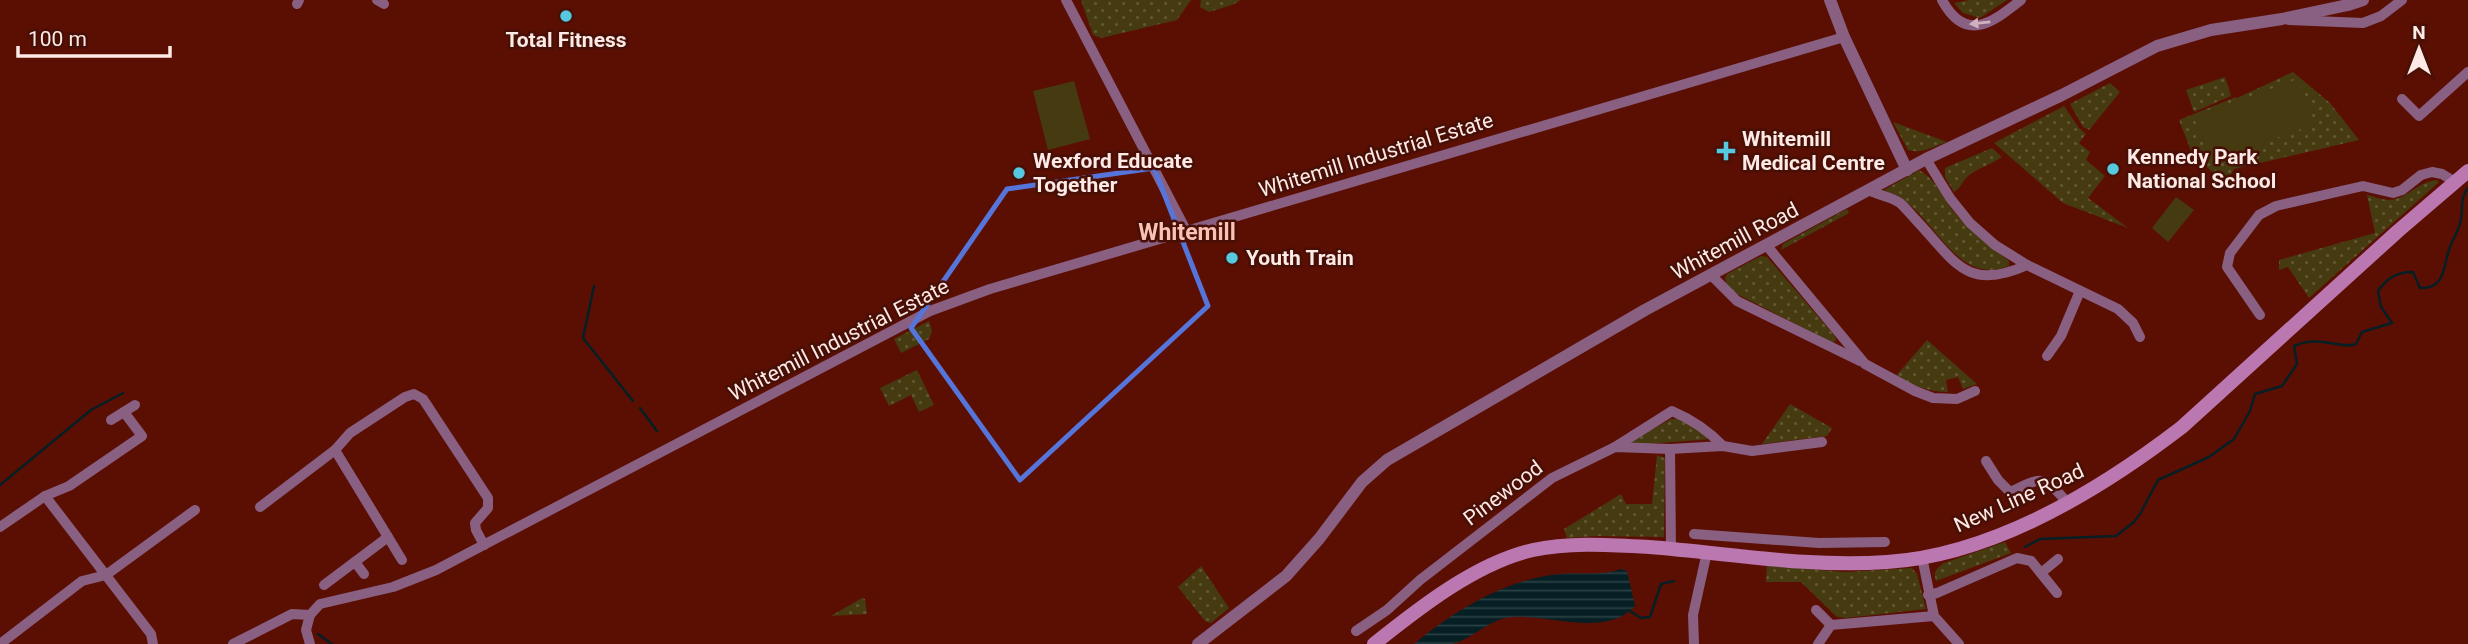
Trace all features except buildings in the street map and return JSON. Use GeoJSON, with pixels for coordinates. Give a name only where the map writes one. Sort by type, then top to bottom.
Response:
{"type":"FeatureCollection","features":[{"type":"Feature","properties":{"kind":"main road","name":"New Line Road"},"geometry":{"type":"LineString","coordinates":[[1374,644],[1465,578],[1532,551],[1571,546],[1616,545],[1817,562],[1889,562],[1983,542],[2068,503],[2144,456],[2182,427],[2468,171]]}},
{"type":"Feature","properties":{"kind":"street"},"geometry":{"type":"LineString","coordinates":[[1066,0],[1187,232]]}},
{"type":"Feature","properties":{"kind":"street"},"geometry":{"type":"LineString","coordinates":[[1830,0],[1844,37],[1907,170]]}},
{"type":"Feature","properties":{"kind":"street"},"geometry":{"type":"LineString","coordinates":[[1942,0],[1964,24],[1980,26],[1994,21],[2021,0]]}},
{"type":"Feature","properties":{"kind":"street","name":"Whitemill Road"},"geometry":{"type":"LineString","coordinates":[[1198,644],[1286,576],[1319,539],[1362,482],[1387,460],[1604,333],[1927,159],[2074,90],[2171,40],[2363,0]]}},
{"type":"Feature","properties":{"kind":"street"},"geometry":{"type":"LineString","coordinates":[[2281,19],[2362,23],[2381,16],[2402,0]]}},
{"type":"Feature","properties":{"kind":"street","name":"Whitemill Industrial Estate"},"geometry":{"type":"LineString","coordinates":[[233,644],[292,614],[310,615],[320,604],[393,587],[436,570],[930,311],[990,289],[1844,37]]}},
{"type":"Feature","properties":{"kind":"street"},"geometry":{"type":"LineString","coordinates":[[2402,99],[2418,116],[2468,72]]}},
{"type":"Feature","properties":{"kind":"street"},"geometry":{"type":"LineString","coordinates":[[1927,159],[1950,198],[1970,223],[1995,245],[2027,265],[2118,309],[2133,323],[2140,337]]}},
{"type":"Feature","properties":{"kind":"street"},"geometry":{"type":"LineString","coordinates":[[2260,315],[2227,267],[2230,253],[2259,215],[2276,206],[2363,186],[2393,193],[2402,190],[2421,175],[2431,172],[2442,174],[2455,182]]}},
{"type":"Feature","properties":{"kind":"street"},"geometry":{"type":"LineString","coordinates":[[1870,191],[1899,203],[1960,266],[1974,275],[1990,277],[2010,273],[2027,265]]}},
{"type":"Feature","properties":{"kind":"street"},"geometry":{"type":"LineString","coordinates":[[1767,246],[1865,364]]}},
{"type":"Feature","properties":{"kind":"street"},"geometry":{"type":"LineString","coordinates":[[1711,275],[1737,301],[1933,398],[1957,399],[1975,391]]}},
{"type":"Feature","properties":{"kind":"street"},"geometry":{"type":"LineString","coordinates":[[2047,356],[2061,336],[2080,291]]}},
{"type":"Feature","properties":{"kind":"street"},"geometry":{"type":"LineString","coordinates":[[260,507],[335,450],[350,433],[405,397],[414,394],[419,395],[488,498],[488,508],[475,523],[484,545]]}},
{"type":"Feature","properties":{"kind":"street"},"geometry":{"type":"LineString","coordinates":[[111,420],[135,405]]}},
{"type":"Feature","properties":{"kind":"street","name":"Pinewood"},"geometry":{"type":"LineString","coordinates":[[1356,631],[1387,610],[1420,580],[1552,478],[1615,447],[1672,411],[1709,431],[1723,446]]}},
{"type":"Feature","properties":{"kind":"street"},"geometry":{"type":"LineString","coordinates":[[0,527],[45,496],[69,486],[142,436],[124,412]]}},
{"type":"Feature","properties":{"kind":"street","name":"Pinewood"},"geometry":{"type":"LineString","coordinates":[[1615,447],[1670,449],[1723,446],[1752,451],[1822,442]]}},
{"type":"Feature","properties":{"kind":"street"},"geometry":{"type":"LineString","coordinates":[[1670,449],[1671,549]]}},
{"type":"Feature","properties":{"kind":"street"},"geometry":{"type":"LineString","coordinates":[[335,450],[401,560]]}},
{"type":"Feature","properties":{"kind":"street"},"geometry":{"type":"LineString","coordinates":[[1986,461],[1998,480],[2010,492],[2039,480],[2047,481],[2068,503]]}},
{"type":"Feature","properties":{"kind":"street"},"geometry":{"type":"LineString","coordinates":[[273,481],[281,491]]}},
{"type":"Feature","properties":{"kind":"street"},"geometry":{"type":"LineString","coordinates":[[45,496],[151,634],[153,644]]}},
{"type":"Feature","properties":{"kind":"street"},"geometry":{"type":"LineString","coordinates":[[0,644],[82,581],[106,575],[195,510]]}},
{"type":"Feature","properties":{"kind":"street"},"geometry":{"type":"LineString","coordinates":[[1694,534],[1819,543],[1885,542]]}},
{"type":"Feature","properties":{"kind":"street"},"geometry":{"type":"LineString","coordinates":[[324,585],[388,537]]}},
{"type":"Feature","properties":{"kind":"street"},"geometry":{"type":"LineString","coordinates":[[1817,562],[1819,543]]}},
{"type":"Feature","properties":{"kind":"street"},"geometry":{"type":"LineString","coordinates":[[1695,644],[1693,615],[1707,552]]}},
{"type":"Feature","properties":{"kind":"street"},"geometry":{"type":"LineString","coordinates":[[1922,557],[1934,617],[1959,644]]}},
{"type":"Feature","properties":{"kind":"street"},"geometry":{"type":"LineString","coordinates":[[1928,595],[2017,558],[2028,559],[2057,593]]}},
{"type":"Feature","properties":{"kind":"street"},"geometry":{"type":"LineString","coordinates":[[2041,573],[2058,559]]}},
{"type":"Feature","properties":{"kind":"street"},"geometry":{"type":"LineString","coordinates":[[355,562],[364,574]]}},
{"type":"Feature","properties":{"kind":"street"},"geometry":{"type":"LineString","coordinates":[[1420,580],[1434,598]]}},
{"type":"Feature","properties":{"kind":"street"},"geometry":{"type":"LineString","coordinates":[[1816,610],[1831,625],[1934,617]]}},
{"type":"Feature","properties":{"kind":"street"},"geometry":{"type":"LineString","coordinates":[[310,615],[306,630],[310,644]]}},
{"type":"Feature","properties":{"kind":"street"},"geometry":{"type":"LineString","coordinates":[[1818,644],[1831,625]]}},
{"type":"Feature","properties":{"kind":"highlighted area"},"geometry":{"type":"Polygon","coordinates":[[[1154,168],[1208,306],[1020,480],[911,328],[1007,189],[1154,168]]]}},
{"type":"Feature","properties":{"kind":"shaded area"},"geometry":{"type":"Polygon","coordinates":[[[1081,0],[1191,0],[1177,20],[1101,38],[1093,35],[1081,0]]]}},
{"type":"Feature","properties":{"kind":"shaded area"},"geometry":{"type":"Polygon","coordinates":[[[1201,0],[1241,0],[1209,12],[1200,7],[1201,0]]]}},
{"type":"Feature","properties":{"kind":"shaded area"},"geometry":{"type":"Polygon","coordinates":[[[2007,0],[1980,18],[1963,13],[1954,3],[2007,0]]]}},
{"type":"Feature","properties":{"kind":"shaded area"},"geometry":{"type":"Polygon","coordinates":[[[2293,72],[2330,103],[2359,140],[2234,169],[2225,184],[2192,153],[2179,120],[2237,98],[2293,72]]]}},
{"type":"Feature","properties":{"kind":"shaded area"},"geometry":{"type":"Polygon","coordinates":[[[2225,77],[2231,96],[2194,112],[2186,90],[2225,77]]]}},
{"type":"Feature","properties":{"kind":"shaded area"},"geometry":{"type":"Polygon","coordinates":[[[2298,79],[2315,124],[2211,162],[2194,117],[2298,79]]]}},
{"type":"Feature","properties":{"kind":"shaded area"},"geometry":{"type":"Polygon","coordinates":[[[1074,81],[1090,139],[1048,150],[1033,91],[1074,81]]]}},
{"type":"Feature","properties":{"kind":"shaded area"},"geometry":{"type":"Polygon","coordinates":[[[2110,83],[2120,92],[2089,130],[2083,127],[2070,104],[2110,83]]]}},
{"type":"Feature","properties":{"kind":"shaded area"},"geometry":{"type":"Polygon","coordinates":[[[2064,106],[2086,134],[2079,143],[2090,152],[2086,160],[2105,176],[2088,198],[2128,228],[2063,203],[1994,143],[2064,106]]]}},
{"type":"Feature","properties":{"kind":"shaded area"},"geometry":{"type":"Polygon","coordinates":[[[1893,122],[1947,142],[1923,151],[1908,150],[1893,122]]]}},
{"type":"Feature","properties":{"kind":"shaded area"},"geometry":{"type":"Polygon","coordinates":[[[1992,148],[2002,157],[1970,175],[1954,192],[1945,177],[1945,168],[1992,148]]]}},
{"type":"Feature","properties":{"kind":"shaded area"},"geometry":{"type":"Polygon","coordinates":[[[1919,170],[1935,184],[1967,226],[2009,261],[2009,266],[1992,270],[1963,260],[1916,211],[1900,197],[1884,190],[1919,170]]]}},
{"type":"Feature","properties":{"kind":"shaded area"},"geometry":{"type":"Polygon","coordinates":[[[2436,180],[2439,182],[2309,298],[2288,267],[2279,270],[2279,260],[2375,233],[2367,195],[2386,200],[2395,199],[2436,180]]]}},
{"type":"Feature","properties":{"kind":"shaded area"},"geometry":{"type":"Polygon","coordinates":[[[2176,197],[2194,210],[2168,242],[2152,228],[2176,197]]]}},
{"type":"Feature","properties":{"kind":"shaded area"},"geometry":{"type":"Polygon","coordinates":[[[1847,209],[1849,213],[1781,250],[1783,244],[1847,209]]]}},
{"type":"Feature","properties":{"kind":"shaded area"},"geometry":{"type":"Polygon","coordinates":[[[1761,256],[1767,257],[1835,336],[1833,343],[1735,293],[1727,285],[1727,274],[1761,256]]]}},
{"type":"Feature","properties":{"kind":"shaded area"},"geometry":{"type":"Polygon","coordinates":[[[929,321],[932,331],[929,339],[901,353],[894,339],[929,321]]]}},
{"type":"Feature","properties":{"kind":"shaded area"},"geometry":{"type":"Polygon","coordinates":[[[1927,340],[1977,384],[1963,389],[1958,377],[1946,380],[1948,392],[1941,392],[1920,388],[1895,377],[1927,340]]]}},
{"type":"Feature","properties":{"kind":"shaded area"},"geometry":{"type":"Polygon","coordinates":[[[917,370],[934,405],[919,412],[911,395],[889,406],[880,388],[917,370]]]}},
{"type":"Feature","properties":{"kind":"shaded area"},"geometry":{"type":"Polygon","coordinates":[[[1790,404],[1832,428],[1827,436],[1762,444],[1790,404]]]}},
{"type":"Feature","properties":{"kind":"shaded area"},"geometry":{"type":"Polygon","coordinates":[[[1671,419],[1681,419],[1712,439],[1634,445],[1631,441],[1671,419]]]}},
{"type":"Feature","properties":{"kind":"shaded area"},"geometry":{"type":"Polygon","coordinates":[[[1657,455],[1665,458],[1664,537],[1567,538],[1564,529],[1621,494],[1626,504],[1652,504],[1657,455]]]}},
{"type":"Feature","properties":{"kind":"shaded area"},"geometry":{"type":"Polygon","coordinates":[[[2005,542],[2011,553],[1936,581],[1936,571],[1944,563],[2005,542]]]}},
{"type":"Feature","properties":{"kind":"shaded area"},"geometry":{"type":"Polygon","coordinates":[[[1767,565],[1845,572],[1912,568],[1917,574],[1926,609],[1837,617],[1801,582],[1766,582],[1767,565]]]}},
{"type":"Feature","properties":{"kind":"shaded area"},"geometry":{"type":"Polygon","coordinates":[[[1201,566],[1229,608],[1211,623],[1205,621],[1178,587],[1201,566]]]}},
{"type":"Feature","properties":{"kind":"shaded area"},"geometry":{"type":"Polygon","coordinates":[[[862,598],[865,599],[867,614],[831,616],[862,598]]]}},
{"type":"Feature","properties":{"kind":"water"},"geometry":{"type":"Polygon","coordinates":[[[1621,569],[1627,571],[1635,606],[1622,616],[1591,623],[1505,618],[1452,644],[1414,644],[1461,610],[1514,584],[1552,575],[1604,573],[1621,569]]]}},
{"type":"Feature","properties":{"kind":"waterway"},"geometry":{"type":"LineString","coordinates":[[2025,547],[2040,539],[2116,536],[2134,522],[2158,480],[2209,457],[2234,439],[2250,411],[2255,394],[2282,386],[2297,364],[2294,346],[2312,341],[2356,344],[2362,332],[2392,323],[2381,307],[2378,291],[2393,277],[2407,272],[2413,272],[2420,288],[2439,281],[2459,227],[2463,199],[2468,188]]}},
{"type":"Feature","properties":{"kind":"waterway"},"geometry":{"type":"LineString","coordinates":[[594,286],[583,338],[633,401]]}},
{"type":"Feature","properties":{"kind":"waterway"},"geometry":{"type":"LineString","coordinates":[[0,485],[91,410],[123,393]]}},
{"type":"Feature","properties":{"kind":"waterway"},"geometry":{"type":"LineString","coordinates":[[640,408],[657,431]]}},
{"type":"Feature","properties":{"kind":"waterway"},"geometry":{"type":"LineString","coordinates":[[1630,611],[1641,618],[1650,617],[1661,584],[1674,581]]}},
{"type":"Feature","properties":{"kind":"waterway"},"geometry":{"type":"LineString","coordinates":[[318,634],[332,644]]}},
{"type":"Feature","properties":{"kind":"place","name":"Total Fitness"},"geometry":{"type":"Point","coordinates":[566,16]}},
{"type":"Feature","properties":{"kind":"place","name":"Whitemill Medical Centre"},"geometry":{"type":"Point","coordinates":[1726,151]}},
{"type":"Feature","properties":{"kind":"place","name":"Kennedy Park National School"},"geometry":{"type":"Point","coordinates":[2113,169]}},
{"type":"Feature","properties":{"kind":"place","name":"Wexford Educate Together"},"geometry":{"type":"Point","coordinates":[1019,173]}},
{"type":"Feature","properties":{"kind":"place","name":"Youth Train"},"geometry":{"type":"Point","coordinates":[1232,258]}},
{"type":"Feature","properties":{"kind":"district","name":"Whitemill"},"geometry":{"type":"Point","coordinates":[1187,232]}}]}
